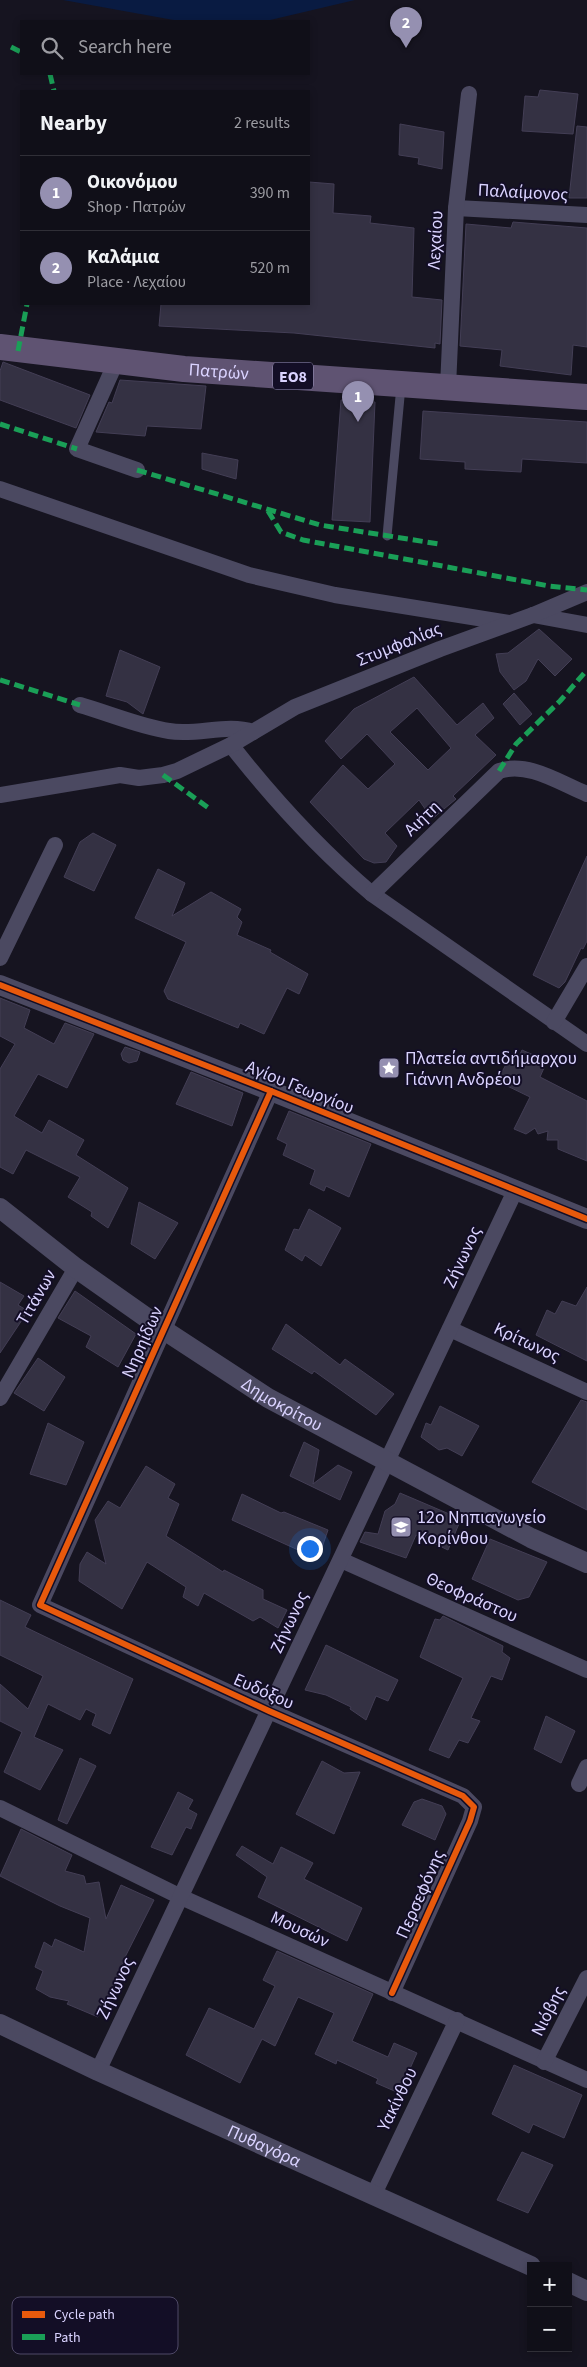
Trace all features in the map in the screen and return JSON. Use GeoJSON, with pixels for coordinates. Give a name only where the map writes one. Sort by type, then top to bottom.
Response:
{"type":"FeatureCollection","features":[{"type":"Feature","properties":{"kind":"main road","name":"Πατρών"},"geometry":{"type":"LineString","coordinates":[[0,347],[116,362],[587,398]]}},
{"type":"Feature","properties":{"kind":"street","name":"Λεχαίου"},"geometry":{"type":"LineString","coordinates":[[448,387],[456,208],[469,94]]}},
{"type":"Feature","properties":{"kind":"street","name":"Παλαίμονος"},"geometry":{"type":"LineString","coordinates":[[456,208],[587,215]]}},
{"type":"Feature","properties":{"kind":"street"},"geometry":{"type":"LineString","coordinates":[[116,362],[77,449],[137,470]]}},
{"type":"Feature","properties":{"kind":"street"},"geometry":{"type":"LineString","coordinates":[[0,489],[249,575],[335,595],[511,624]]}},
{"type":"Feature","properties":{"kind":"street","name":"Στυμφαλίας"},"geometry":{"type":"LineString","coordinates":[[0,795],[120,775],[139,778],[163,775],[231,745],[295,707],[440,649],[533,616],[587,592]]}},
{"type":"Feature","properties":{"kind":"street"},"geometry":{"type":"LineString","coordinates":[[533,616],[587,625]]}},
{"type":"Feature","properties":{"kind":"street"},"geometry":{"type":"LineString","coordinates":[[80,705],[169,731],[242,728],[253,732]]}},
{"type":"Feature","properties":{"kind":"street"},"geometry":{"type":"LineString","coordinates":[[231,745],[271,796],[339,866],[372,894],[587,1044]]}},
{"type":"Feature","properties":{"kind":"street","name":"Αιήτη"},"geometry":{"type":"LineString","coordinates":[[372,894],[499,771],[512,767],[528,769],[587,794]]}},
{"type":"Feature","properties":{"kind":"street"},"geometry":{"type":"LineString","coordinates":[[0,958],[55,845]]}},
{"type":"Feature","properties":{"kind":"street"},"geometry":{"type":"LineString","coordinates":[[554,1022],[587,966]]}},
{"type":"Feature","properties":{"kind":"street","name":"Αγίου Γεωργίου"},"geometry":{"type":"LineString","coordinates":[[0,985],[271,1091],[587,1219]]}},
{"type":"Feature","properties":{"kind":"street","name":"Νηρηίδων"},"geometry":{"type":"LineString","coordinates":[[40,1605],[271,1091]]}},
{"type":"Feature","properties":{"kind":"street","name":"Ζήνωνος"},"geometry":{"type":"LineString","coordinates":[[98,2071],[515,1191]]}},
{"type":"Feature","properties":{"kind":"street","name":"Δημοκρίτου"},"geometry":{"type":"LineString","coordinates":[[0,1208],[76,1268],[164,1330],[268,1398],[531,1538],[587,1563]]}},
{"type":"Feature","properties":{"kind":"street","name":"Τιτάνων"},"geometry":{"type":"LineString","coordinates":[[0,1398],[76,1268]]}},
{"type":"Feature","properties":{"kind":"street","name":"Κρίτωνος"},"geometry":{"type":"LineString","coordinates":[[450,1329],[587,1392]]}},
{"type":"Feature","properties":{"kind":"street","name":"Θεοφράστου"},"geometry":{"type":"LineString","coordinates":[[341,1560],[587,1670]]}},
{"type":"Feature","properties":{"kind":"street","name":"Ευδόξου"},"geometry":{"type":"LineString","coordinates":[[40,1605],[463,1796],[474,1807]]}},
{"type":"Feature","properties":{"kind":"street"},"geometry":{"type":"LineString","coordinates":[[579,1784],[587,1767]]}},
{"type":"Feature","properties":{"kind":"street","name":"Περσεφόνης"},"geometry":{"type":"LineString","coordinates":[[392,1993],[470,1821],[474,1807]]}},
{"type":"Feature","properties":{"kind":"street","name":"Μουσών"},"geometry":{"type":"LineString","coordinates":[[0,1808],[181,1897],[587,2080]]}},
{"type":"Feature","properties":{"kind":"street","name":"Νιόβης"},"geometry":{"type":"LineString","coordinates":[[544,2062],[587,1978]]}},
{"type":"Feature","properties":{"kind":"street","name":"Υακίνθου"},"geometry":{"type":"LineString","coordinates":[[373,2196],[457,2020]]}},
{"type":"Feature","properties":{"kind":"street","name":"Πυθαγόρα"},"geometry":{"type":"LineString","coordinates":[[0,2024],[98,2071],[527,2264]]}},
{"type":"Feature","properties":{"kind":"street"},"geometry":{"type":"LineString","coordinates":[[572,2284],[587,2291]]}},
{"type":"Feature","properties":{"kind":"lane"},"geometry":{"type":"LineString","coordinates":[[387,536],[402,383]]}},
{"type":"Feature","properties":{"kind":"water"},"geometry":{"type":"Polygon","coordinates":[[[63,0],[355,0],[270,20],[173,20],[63,0]]]}},
{"type":"Feature","properties":{"kind":"building"},"geometry":{"type":"Polygon","coordinates":[[[540,90],[578,94],[573,134],[522,131],[525,96],[538,97],[540,90]]]}},
{"type":"Feature","properties":{"kind":"building"},"geometry":{"type":"Polygon","coordinates":[[[400,124],[444,132],[442,169],[418,164],[419,158],[399,155],[400,124]]]}},
{"type":"Feature","properties":{"kind":"building"},"geometry":{"type":"Polygon","coordinates":[[[577,126],[587,127],[587,198],[569,198],[577,126]]]}},
{"type":"Feature","properties":{"kind":"building"},"geometry":{"type":"Polygon","coordinates":[[[310,182],[334,184],[333,213],[371,216],[370,223],[414,228],[412,297],[442,300],[440,344],[435,343],[435,348],[294,333],[159,326],[161,305],[310,305],[310,182]]]}},
{"type":"Feature","properties":{"kind":"building"},"geometry":{"type":"Polygon","coordinates":[[[513,222],[587,228],[587,347],[573,345],[571,375],[500,366],[502,350],[460,346],[466,224],[511,228],[513,222]]]}},
{"type":"Feature","properties":{"kind":"building"},"geometry":{"type":"Polygon","coordinates":[[[3,362],[90,395],[76,428],[0,400],[0,371],[3,362]]]}},
{"type":"Feature","properties":{"kind":"building"},"geometry":{"type":"Polygon","coordinates":[[[120,380],[206,386],[201,429],[147,426],[145,436],[96,432],[109,402],[112,403],[120,380]]]}},
{"type":"Feature","properties":{"kind":"building"},"geometry":{"type":"Polygon","coordinates":[[[341,400],[375,402],[370,522],[332,520],[341,400]]]}},
{"type":"Feature","properties":{"kind":"building"},"geometry":{"type":"Polygon","coordinates":[[[423,411],[587,422],[587,463],[522,459],[521,472],[465,469],[465,462],[420,459],[423,411]]]}},
{"type":"Feature","properties":{"kind":"building"},"geometry":{"type":"Polygon","coordinates":[[[202,453],[238,460],[236,479],[202,469],[202,453]]]}},
{"type":"Feature","properties":{"kind":"building"},"geometry":{"type":"Polygon","coordinates":[[[539,629],[572,659],[555,676],[538,659],[526,681],[514,690],[500,672],[496,654],[508,653],[539,629]]]}},
{"type":"Feature","properties":{"kind":"building"},"geometry":{"type":"Polygon","coordinates":[[[120,650],[160,667],[143,714],[127,702],[106,696],[120,650]]]}},
{"type":"Feature","properties":{"kind":"building"},"geometry":{"type":"Polygon","coordinates":[[[414,677],[457,725],[483,703],[494,718],[475,735],[496,755],[453,796],[456,799],[432,819],[419,800],[385,833],[397,846],[386,862],[374,863],[364,859],[310,802],[343,765],[368,789],[395,764],[367,734],[341,759],[325,741],[354,709],[414,677]],[[417,708],[390,732],[428,770],[451,748],[417,708]]]}},
{"type":"Feature","properties":{"kind":"building"},"geometry":{"type":"Polygon","coordinates":[[[514,693],[532,714],[520,725],[503,704],[514,693]]]}},
{"type":"Feature","properties":{"kind":"building"},"geometry":{"type":"Polygon","coordinates":[[[93,833],[116,845],[94,891],[64,877],[80,842],[93,833]]]}},
{"type":"Feature","properties":{"kind":"building"},"geometry":{"type":"Polygon","coordinates":[[[587,856],[587,941],[583,949],[581,948],[565,982],[559,988],[533,975],[587,856]]]}},
{"type":"Feature","properties":{"kind":"building"},"geometry":{"type":"Polygon","coordinates":[[[158,869],[185,883],[172,916],[211,892],[241,909],[237,917],[242,922],[237,935],[271,950],[270,952],[308,974],[299,994],[287,988],[264,1034],[240,1023],[238,1028],[168,999],[164,991],[186,942],[135,918],[158,869]]]}},
{"type":"Feature","properties":{"kind":"building"},"geometry":{"type":"Polygon","coordinates":[[[0,998],[30,1010],[24,1028],[54,1044],[65,1023],[94,1034],[67,1088],[38,1074],[14,1116],[42,1133],[49,1120],[84,1140],[76,1155],[128,1188],[108,1228],[91,1216],[92,1212],[68,1197],[80,1177],[26,1150],[13,1174],[0,1167],[0,1069],[15,1044],[0,1036],[0,998]]]}},
{"type":"Feature","properties":{"kind":"building"},"geometry":{"type":"Polygon","coordinates":[[[125,1047],[140,1052],[137,1061],[129,1063],[123,1060],[121,1054],[125,1047]]]}},
{"type":"Feature","properties":{"kind":"building"},"geometry":{"type":"Polygon","coordinates":[[[522,1050],[547,1061],[540,1077],[587,1101],[587,1161],[558,1149],[558,1140],[547,1140],[548,1131],[538,1134],[535,1128],[526,1134],[514,1129],[530,1097],[497,1081],[509,1059],[516,1063],[522,1050]]]}},
{"type":"Feature","properties":{"kind":"building"},"geometry":{"type":"Polygon","coordinates":[[[191,1072],[243,1093],[232,1126],[176,1104],[191,1072]]]}},
{"type":"Feature","properties":{"kind":"building"},"geometry":{"type":"Polygon","coordinates":[[[289,1111],[371,1144],[349,1197],[326,1186],[324,1191],[310,1184],[315,1170],[283,1155],[287,1144],[277,1139],[289,1111]]]}},
{"type":"Feature","properties":{"kind":"building"},"geometry":{"type":"Polygon","coordinates":[[[139,1202],[178,1223],[155,1259],[131,1244],[139,1202]]]}},
{"type":"Feature","properties":{"kind":"building"},"geometry":{"type":"Polygon","coordinates":[[[309,1209],[341,1228],[321,1266],[305,1255],[302,1261],[285,1250],[294,1229],[299,1230],[309,1209]]]}},
{"type":"Feature","properties":{"kind":"building"},"geometry":{"type":"Polygon","coordinates":[[[0,1282],[24,1296],[18,1305],[28,1311],[0,1353],[0,1282]]]}},
{"type":"Feature","properties":{"kind":"building"},"geometry":{"type":"Polygon","coordinates":[[[587,1287],[587,1361],[536,1335],[547,1310],[555,1314],[562,1301],[576,1306],[587,1287]]]}},
{"type":"Feature","properties":{"kind":"building"},"geometry":{"type":"Polygon","coordinates":[[[75,1291],[136,1334],[118,1367],[86,1347],[91,1336],[58,1318],[75,1291]]]}},
{"type":"Feature","properties":{"kind":"building"},"geometry":{"type":"Polygon","coordinates":[[[286,1324],[340,1365],[345,1359],[394,1394],[376,1415],[314,1371],[312,1374],[272,1349],[286,1324]]]}},
{"type":"Feature","properties":{"kind":"building"},"geometry":{"type":"Polygon","coordinates":[[[38,1358],[65,1377],[44,1411],[14,1393],[38,1358]]]}},
{"type":"Feature","properties":{"kind":"building"},"geometry":{"type":"Polygon","coordinates":[[[581,1400],[587,1402],[587,1510],[532,1482],[581,1400]]]}},
{"type":"Feature","properties":{"kind":"building"},"geometry":{"type":"Polygon","coordinates":[[[440,1406],[479,1426],[462,1456],[447,1448],[439,1450],[421,1437],[426,1423],[431,1425],[440,1406]]]}},
{"type":"Feature","properties":{"kind":"building"},"geometry":{"type":"Polygon","coordinates":[[[48,1423],[84,1442],[66,1485],[30,1474],[48,1423]]]}},
{"type":"Feature","properties":{"kind":"building"},"geometry":{"type":"Polygon","coordinates":[[[304,1442],[319,1450],[313,1484],[338,1465],[352,1472],[340,1500],[290,1476],[304,1442]]]}},
{"type":"Feature","properties":{"kind":"building"},"geometry":{"type":"Polygon","coordinates":[[[146,1466],[175,1484],[168,1498],[179,1504],[166,1536],[223,1572],[224,1570],[263,1590],[263,1599],[287,1610],[278,1628],[260,1617],[253,1621],[204,1593],[198,1606],[183,1597],[186,1587],[147,1562],[122,1609],[79,1581],[80,1564],[87,1552],[106,1564],[95,1520],[108,1501],[120,1508],[146,1466]]]}},
{"type":"Feature","properties":{"kind":"building","name":"12ο Νηπιαγωγείο Κορίνθου"},"geometry":{"type":"Polygon","coordinates":[[[400,1493],[461,1519],[448,1550],[416,1535],[406,1558],[360,1542],[365,1532],[378,1534],[385,1511],[395,1504],[400,1493]]]}},
{"type":"Feature","properties":{"kind":"building"},"geometry":{"type":"Polygon","coordinates":[[[242,1494],[281,1513],[284,1512],[328,1530],[318,1559],[232,1520],[242,1494]]]}},
{"type":"Feature","properties":{"kind":"building"},"geometry":{"type":"Polygon","coordinates":[[[490,1539],[547,1562],[529,1597],[518,1600],[472,1579],[490,1539]]]}},
{"type":"Feature","properties":{"kind":"building"},"geometry":{"type":"Polygon","coordinates":[[[0,1600],[31,1615],[25,1627],[133,1679],[110,1734],[92,1725],[96,1714],[86,1709],[80,1720],[48,1704],[34,1737],[63,1750],[40,1790],[4,1772],[22,1732],[0,1721],[0,1684],[28,1709],[43,1676],[0,1655],[0,1600]]]}},
{"type":"Feature","properties":{"kind":"building"},"geometry":{"type":"Polygon","coordinates":[[[443,1616],[503,1646],[502,1652],[510,1658],[502,1680],[491,1676],[471,1718],[480,1721],[468,1743],[459,1740],[449,1758],[429,1750],[463,1678],[420,1657],[435,1619],[440,1620],[443,1616]]]}},
{"type":"Feature","properties":{"kind":"building"},"geometry":{"type":"Polygon","coordinates":[[[326,1645],[398,1680],[388,1701],[376,1696],[366,1720],[350,1709],[351,1707],[326,1695],[305,1690],[326,1645]]]}},
{"type":"Feature","properties":{"kind":"building"},"geometry":{"type":"Polygon","coordinates":[[[546,1716],[575,1731],[561,1763],[534,1749],[546,1716]]]}},
{"type":"Feature","properties":{"kind":"building"},"geometry":{"type":"Polygon","coordinates":[[[80,1758],[96,1766],[67,1824],[58,1820],[80,1758]]]}},
{"type":"Feature","properties":{"kind":"building"},"geometry":{"type":"Polygon","coordinates":[[[322,1761],[344,1773],[360,1772],[334,1834],[296,1814],[322,1761]]]}},
{"type":"Feature","properties":{"kind":"building"},"geometry":{"type":"Polygon","coordinates":[[[178,1792],[193,1800],[188,1809],[197,1814],[191,1829],[186,1827],[172,1855],[151,1847],[178,1792]]]}},
{"type":"Feature","properties":{"kind":"building"},"geometry":{"type":"Polygon","coordinates":[[[422,1799],[442,1806],[446,1814],[435,1840],[402,1825],[414,1802],[422,1799]]]}},
{"type":"Feature","properties":{"kind":"building"},"geometry":{"type":"Polygon","coordinates":[[[21,1829],[72,1855],[65,1871],[84,1876],[86,1884],[99,1882],[106,1919],[121,1885],[154,1900],[122,1963],[126,1965],[98,2017],[67,2004],[69,2001],[50,1997],[36,1989],[43,1971],[35,1967],[44,1942],[52,1947],[55,1939],[84,1952],[90,1918],[60,1906],[0,1876],[21,1829]]]}},
{"type":"Feature","properties":{"kind":"building"},"geometry":{"type":"Polygon","coordinates":[[[242,1846],[273,1864],[281,1847],[313,1863],[304,1879],[362,1908],[347,1941],[258,1897],[267,1877],[236,1855],[242,1846]]]}},
{"type":"Feature","properties":{"kind":"building"},"geometry":{"type":"Polygon","coordinates":[[[277,1951],[373,1994],[352,2041],[388,2057],[394,2043],[417,2053],[399,2093],[376,2083],[378,2079],[337,2060],[336,2064],[315,2054],[334,2013],[298,1997],[275,2046],[262,2039],[240,2083],[186,2055],[209,2008],[254,2029],[275,1986],[263,1980],[277,1951]]]}},
{"type":"Feature","properties":{"kind":"building"},"geometry":{"type":"Polygon","coordinates":[[[514,2065],[582,2095],[564,2138],[533,2124],[529,2133],[492,2114],[514,2065]]]}},
{"type":"Feature","properties":{"kind":"building"},"geometry":{"type":"Polygon","coordinates":[[[522,2152],[553,2165],[528,2213],[497,2200],[522,2152]]]}},
{"type":"Feature","properties":{"kind":"marked path"},"geometry":{"type":"LineString","coordinates":[[11,47],[20,52]]}},
{"type":"Feature","properties":{"kind":"marked path"},"geometry":{"type":"LineString","coordinates":[[50,75],[54,90]]}},
{"type":"Feature","properties":{"kind":"marked path"},"geometry":{"type":"LineString","coordinates":[[18,351],[27,305]]}},
{"type":"Feature","properties":{"kind":"marked path"},"geometry":{"type":"LineString","coordinates":[[0,424],[77,449]]}},
{"type":"Feature","properties":{"kind":"marked path"},"geometry":{"type":"LineString","coordinates":[[137,470],[320,525],[439,544]]}},
{"type":"Feature","properties":{"kind":"marked path"},"geometry":{"type":"LineString","coordinates":[[268,511],[281,532],[303,540],[549,586],[587,590]]}},
{"type":"Feature","properties":{"kind":"marked path"},"geometry":{"type":"LineString","coordinates":[[499,771],[516,744],[560,701],[587,670]]}},
{"type":"Feature","properties":{"kind":"marked path"},"geometry":{"type":"LineString","coordinates":[[0,680],[80,705]]}},
{"type":"Feature","properties":{"kind":"marked path"},"geometry":{"type":"LineString","coordinates":[[163,775],[210,809]]}},
{"type":"Feature","properties":{"kind":"cycle path"},"geometry":{"type":"LineString","coordinates":[[0,985],[271,1091],[587,1219]]}},
{"type":"Feature","properties":{"kind":"cycle path"},"geometry":{"type":"LineString","coordinates":[[271,1091],[40,1605],[269,1711],[463,1796],[474,1807],[470,1821],[392,1993]]}},
{"type":"Feature","properties":{"kind":"place","name":"Καλάμια"},"geometry":{"type":"Point","coordinates":[406,48]}},
{"type":"Feature","properties":{"kind":"place","name":"Οικονόμου"},"geometry":{"type":"Point","coordinates":[358,422]}},
{"type":"Feature","properties":{"kind":"place","name":"Πλατεία αντιδήμαρχου Γιάννη Ανδρέου"},"geometry":{"type":"Point","coordinates":[389,1068]}},
{"type":"Feature","properties":{"kind":"place","name":"12ο Νηπιαγωγείο Κορίνθου"},"geometry":{"type":"Point","coordinates":[401,1527]}}]}
